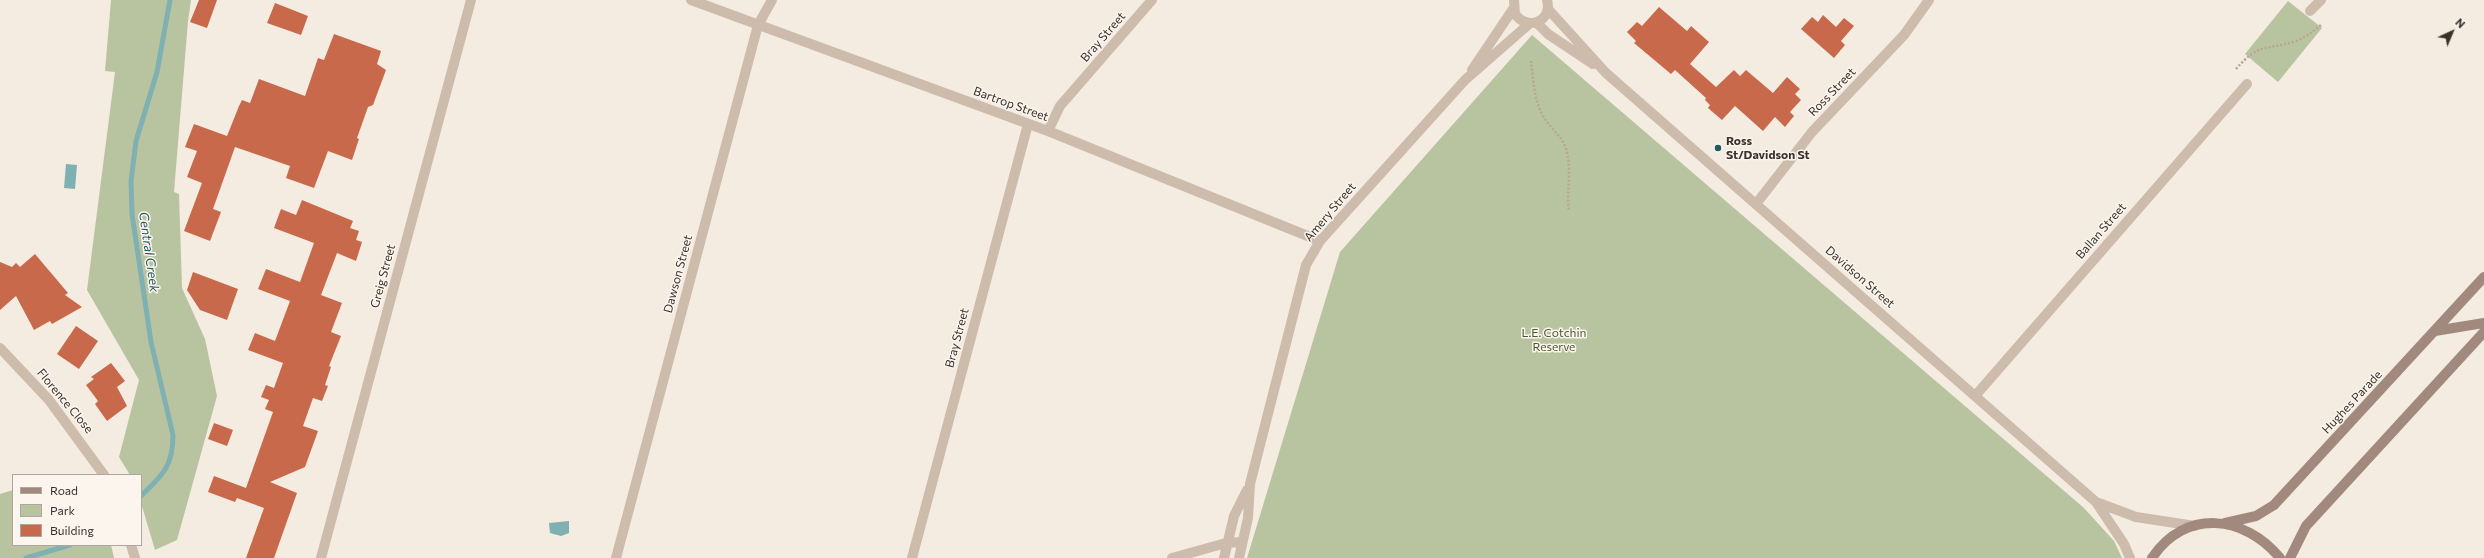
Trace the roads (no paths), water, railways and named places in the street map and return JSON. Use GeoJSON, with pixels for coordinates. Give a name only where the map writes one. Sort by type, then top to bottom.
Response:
{"type":"FeatureCollection","features":[{"type":"Feature","properties":{"kind":"street","name":"Greig Street"},"geometry":{"type":"LineString","coordinates":[[321,558],[471,0]]}},
{"type":"Feature","properties":{"kind":"street","name":"Bartrop Street"},"geometry":{"type":"LineString","coordinates":[[691,0],[1048,131],[1320,240]]}},
{"type":"Feature","properties":{"kind":"street","name":"Dawson Street"},"geometry":{"type":"LineString","coordinates":[[616,558],[758,25],[772,0]]}},
{"type":"Feature","properties":{"kind":"street","name":"Bray Street"},"geometry":{"type":"LineString","coordinates":[[1048,131],[1060,106],[1152,0]]}},
{"type":"Feature","properties":{"kind":"street","name":"Ross Street"},"geometry":{"type":"LineString","coordinates":[[1756,204],[1812,132],[1904,35],[1929,0]]}},
{"type":"Feature","properties":{"kind":"street"},"geometry":{"type":"LineString","coordinates":[[2310,11],[2320,0]]}},
{"type":"Feature","properties":{"kind":"street","name":"Davidson Street"},"geometry":{"type":"LineString","coordinates":[[1513,2],[1518,19],[1533,23],[1606,73],[2096,502],[2124,544],[2130,558]]}},
{"type":"Feature","properties":{"kind":"street","name":"Amery Street"},"geometry":{"type":"LineString","coordinates":[[1465,80],[1513,2]]}},
{"type":"Feature","properties":{"kind":"street","name":"Davidson Street"},"geometry":{"type":"LineString","coordinates":[[1548,2],[1606,73]]}},
{"type":"Feature","properties":{"kind":"street","name":"Amery Street"},"geometry":{"type":"LineString","coordinates":[[1239,558],[1248,518],[1250,484],[1306,265],[1320,240],[1465,80],[1533,23],[1544,17],[1548,2]]}},
{"type":"Feature","properties":{"kind":"street","name":"Ballan Street"},"geometry":{"type":"LineString","coordinates":[[1975,396],[2247,84]]}},
{"type":"Feature","properties":{"kind":"street","name":"Bray Street"},"geometry":{"type":"LineString","coordinates":[[912,558],[1028,124]]}},
{"type":"Feature","properties":{"kind":"street","name":"Hughes Parade"},"geometry":{"type":"LineString","coordinates":[[2226,524],[2256,516],[2274,505],[2483,280]]}},
{"type":"Feature","properties":{"kind":"street"},"geometry":{"type":"LineString","coordinates":[[2435,331],[2484,323]]}},
{"type":"Feature","properties":{"kind":"street"},"geometry":{"type":"LineString","coordinates":[[2290,558],[2306,526],[2484,332]]}},
{"type":"Feature","properties":{"kind":"street","name":"Florence Close"},"geometry":{"type":"LineString","coordinates":[[0,348],[48,400],[103,474]]}},
{"type":"Feature","properties":{"kind":"street","name":"Amery Street"},"geometry":{"type":"LineString","coordinates":[[1224,558],[1226,543],[1234,516],[1250,484]]}},
{"type":"Feature","properties":{"kind":"street","name":"Davidson Street"},"geometry":{"type":"LineString","coordinates":[[2096,502],[2136,517],[2195,526]]}},
{"type":"Feature","properties":{"kind":"street"},"geometry":{"type":"LineString","coordinates":[[2152,558],[2159,548],[2176,534],[2195,526],[2226,524],[2250,531],[2260,537],[2280,558]]}},
{"type":"Feature","properties":{"kind":"street"},"geometry":{"type":"LineString","coordinates":[[1172,558],[1226,543],[1242,542]]}},
{"type":"Feature","properties":{"kind":"street"},"geometry":{"type":"LineString","coordinates":[[131,546],[135,558]]}},
{"type":"Feature","properties":{"kind":"water"},"geometry":{"type":"Polygon","coordinates":[[[66,164],[77,165],[75,189],[64,188],[66,164]]]}},
{"type":"Feature","properties":{"kind":"water"},"geometry":{"type":"Polygon","coordinates":[[[569,521],[569,533],[561,536],[550,533],[549,523],[569,521]]]}},
{"type":"Feature","properties":{"kind":"waterway","name":"Central Creek"},"geometry":{"type":"LineString","coordinates":[[142,495],[161,476],[169,462],[173,446],[173,435],[151,342],[132,214],[131,181],[136,141],[157,72],[170,0]]}},
{"type":"Feature","properties":{"kind":"waterway","name":"Central Creek"},"geometry":{"type":"LineString","coordinates":[[26,558],[67,546]]}},
{"type":"Feature","properties":{"kind":"place","name":"Ross St/Davidson St"},"geometry":{"type":"Point","coordinates":[1718,148]}},
{"type":"Feature","properties":{"kind":"park label","name":"L.E. Cotchin Reserve"},"geometry":{"type":"Point","coordinates":[1554,340]}}]}
